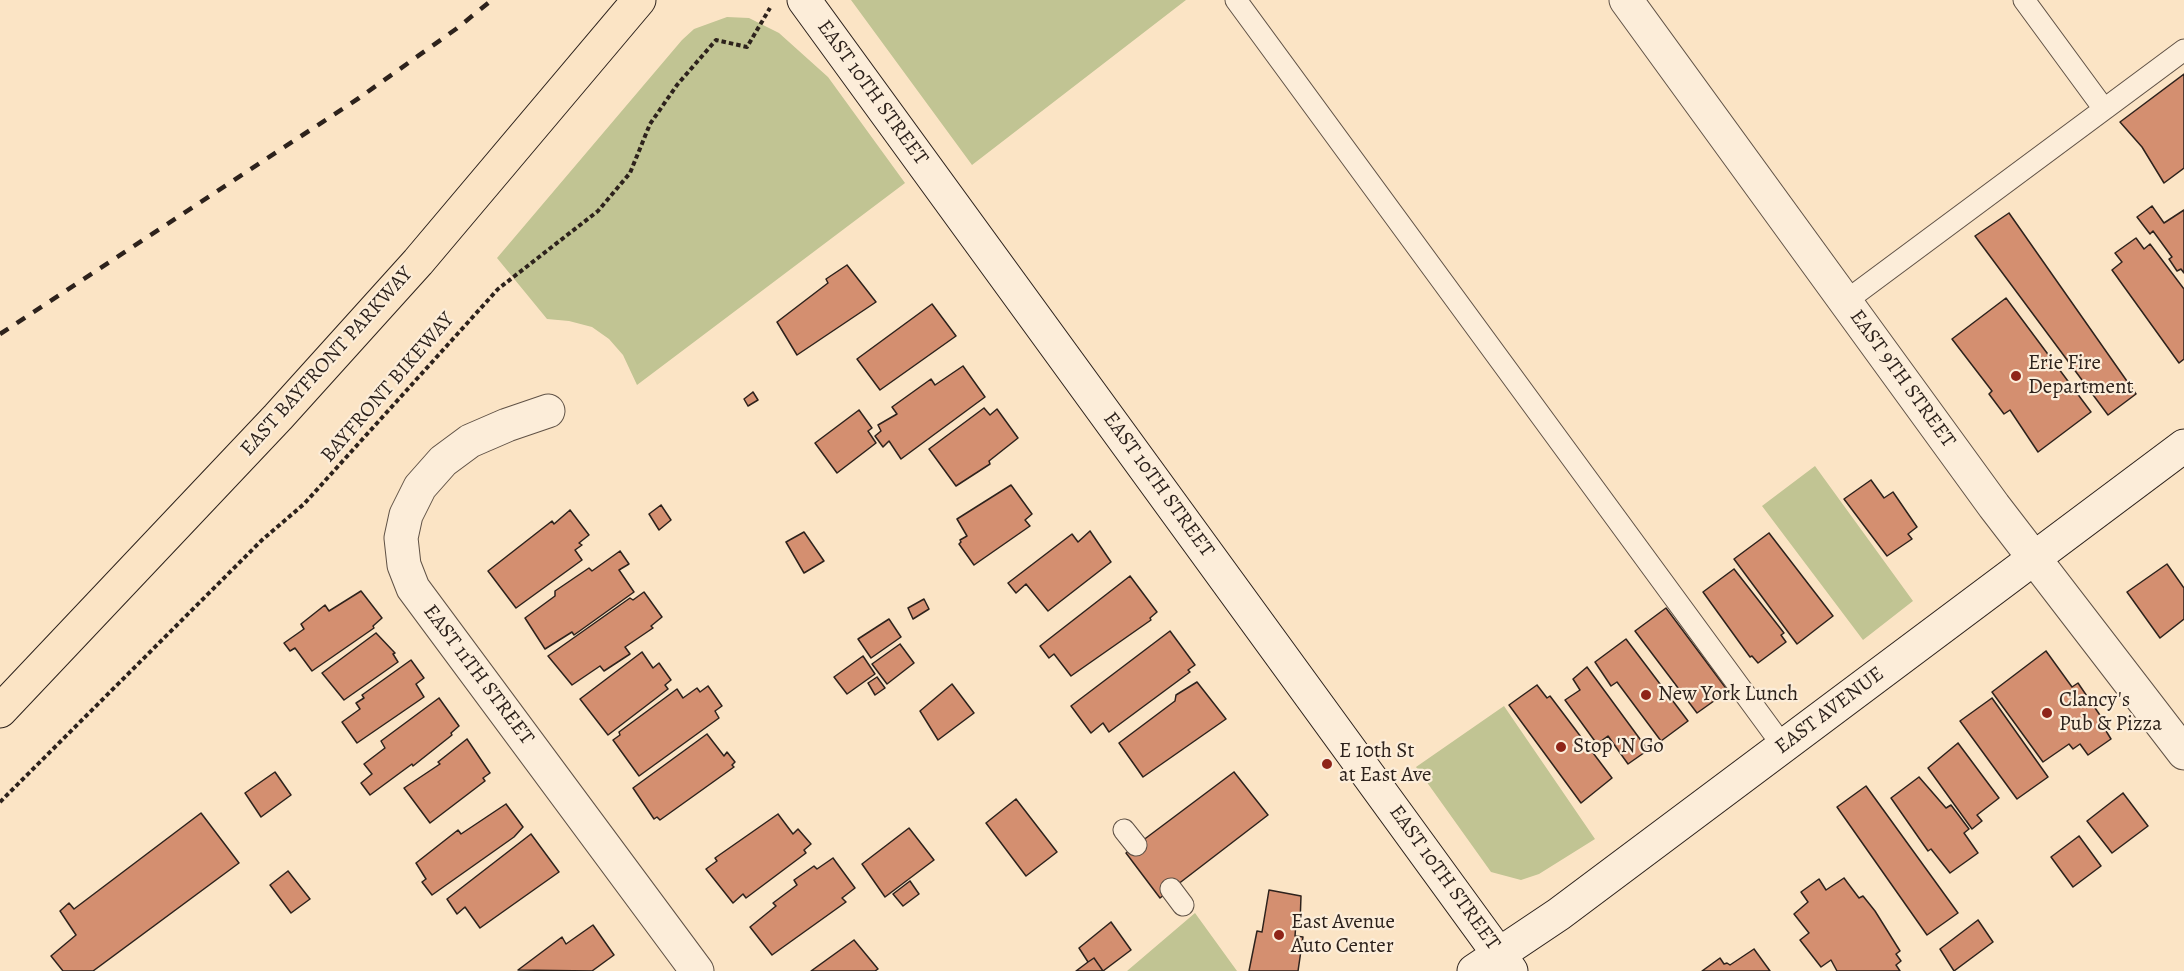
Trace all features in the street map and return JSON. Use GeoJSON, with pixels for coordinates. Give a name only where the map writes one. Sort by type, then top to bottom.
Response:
{"type":"FeatureCollection","features":[{"type":"Feature","properties":{"kind":"highway","name":"EAST BAYFRONT PARKWAY"},"geometry":{"type":"LineString","coordinates":[[0,711],[278,417],[410,271],[639,0]]}},
{"type":"Feature","properties":{"kind":"street","name":"EAST 10TH STREET"},"geometry":{"type":"LineString","coordinates":[[804,0],[1494,965]]}},
{"type":"Feature","properties":{"kind":"street","name":"EAST 9TH STREET"},"geometry":{"type":"LineString","coordinates":[[1626,0],[2033,558],[2184,753]]}},
{"type":"Feature","properties":{"kind":"street","name":"EAST 11TH STREET"},"geometry":{"type":"LineString","coordinates":[[549,411],[470,441],[443,461],[420,487],[406,515],[401,538],[404,565],[413,588],[697,971]]}},
{"type":"Feature","properties":{"kind":"street","name":"EAST AVENUE"},"geometry":{"type":"LineString","coordinates":[[1494,965],[2184,446]]}},
{"type":"Feature","properties":{"kind":"lane"},"geometry":{"type":"LineString","coordinates":[[1236,0],[1783,746]]}},
{"type":"Feature","properties":{"kind":"lane"},"geometry":{"type":"LineString","coordinates":[[2024,0],[2104,109]]}},
{"type":"Feature","properties":{"kind":"lane"},"geometry":{"type":"LineString","coordinates":[[1846,301],[2184,50]]}},
{"type":"Feature","properties":{"kind":"path","name":"BAYFRONT BIKEWAY"},"geometry":{"type":"LineString","coordinates":[[0,802],[262,540],[304,504],[498,289],[543,250],[598,211],[630,173],[650,124],[677,85],[716,40],[747,47],[776,0]]}},
{"type":"Feature","properties":{"kind":"green space"},"geometry":{"type":"Polygon","coordinates":[[[851,0],[1186,0],[972,165],[851,0]]]}},
{"type":"Feature","properties":{"kind":"green space"},"geometry":{"type":"Polygon","coordinates":[[[727,17],[749,18],[779,33],[828,77],[905,183],[637,385],[623,355],[609,339],[592,327],[569,321],[547,319],[497,258],[682,40],[694,29],[727,17]]]}},
{"type":"Feature","properties":{"kind":"green space"},"geometry":{"type":"Polygon","coordinates":[[[1815,466],[1913,601],[1863,640],[1762,506],[1815,466]]]}},
{"type":"Feature","properties":{"kind":"green space"},"geometry":{"type":"Polygon","coordinates":[[[1504,706],[1595,839],[1539,874],[1521,880],[1491,872],[1416,767],[1504,706]]]}},
{"type":"Feature","properties":{"kind":"green space"},"geometry":{"type":"Polygon","coordinates":[[[1195,913],[1237,971],[1127,971],[1195,913]]]}},
{"type":"Feature","properties":{"kind":"building"},"geometry":{"type":"Polygon","coordinates":[[[2184,74],[2184,168],[2164,183],[2142,147],[2120,122],[2184,74]]]}},
{"type":"Feature","properties":{"kind":"building"},"geometry":{"type":"Polygon","coordinates":[[[2152,206],[2164,223],[2184,210],[2184,273],[2181,269],[2177,271],[2169,259],[2172,257],[2153,231],[2150,234],[2137,217],[2152,206]]]}},
{"type":"Feature","properties":{"kind":"building"},"geometry":{"type":"Polygon","coordinates":[[[2009,213],[2136,394],[2108,415],[1975,236],[2009,213]]]}},
{"type":"Feature","properties":{"kind":"building"},"geometry":{"type":"Polygon","coordinates":[[[2136,238],[2144,249],[2150,244],[2184,289],[2184,359],[2179,363],[2112,270],[2122,262],[2115,253],[2136,238]]]}},
{"type":"Feature","properties":{"kind":"building"},"geometry":{"type":"Polygon","coordinates":[[[847,265],[876,302],[797,355],[777,322],[828,283],[826,279],[847,265]]]}},
{"type":"Feature","properties":{"kind":"building"},"geometry":{"type":"Polygon","coordinates":[[[2006,298],[2091,412],[2038,452],[2010,410],[2004,414],[1989,394],[1992,391],[1952,339],[2006,298]]]}},
{"type":"Feature","properties":{"kind":"building"},"geometry":{"type":"Polygon","coordinates":[[[932,304],[956,336],[880,390],[857,359],[932,304]]]}},
{"type":"Feature","properties":{"kind":"building"},"geometry":{"type":"Polygon","coordinates":[[[963,366],[985,397],[901,459],[889,441],[883,447],[875,436],[881,431],[878,425],[897,414],[892,407],[931,379],[935,385],[963,366]]]}},
{"type":"Feature","properties":{"kind":"building"},"geometry":{"type":"Polygon","coordinates":[[[753,392],[758,400],[748,406],[744,399],[753,392]]]}},
{"type":"Feature","properties":{"kind":"building"},"geometry":{"type":"Polygon","coordinates":[[[984,408],[990,415],[997,409],[1018,438],[989,461],[990,464],[956,486],[929,449],[984,408]]]}},
{"type":"Feature","properties":{"kind":"building"},"geometry":{"type":"Polygon","coordinates":[[[859,410],[872,428],[868,431],[876,443],[837,473],[815,443],[859,410]]]}},
{"type":"Feature","properties":{"kind":"building"},"geometry":{"type":"Polygon","coordinates":[[[1871,480],[1884,498],[1893,492],[1917,527],[1908,534],[1912,539],[1887,556],[1844,499],[1871,480]]]}},
{"type":"Feature","properties":{"kind":"building"},"geometry":{"type":"Polygon","coordinates":[[[1011,485],[1032,514],[1025,520],[1030,526],[974,565],[959,544],[960,540],[967,536],[957,519],[1011,485]]]}},
{"type":"Feature","properties":{"kind":"building"},"geometry":{"type":"Polygon","coordinates":[[[661,505],[671,520],[659,530],[649,514],[661,505]]]}},
{"type":"Feature","properties":{"kind":"building"},"geometry":{"type":"Polygon","coordinates":[[[570,510],[589,535],[579,543],[582,545],[575,550],[582,560],[516,608],[488,571],[552,521],[554,524],[570,510]]]}},
{"type":"Feature","properties":{"kind":"building"},"geometry":{"type":"Polygon","coordinates":[[[1090,531],[1111,562],[1048,611],[1026,584],[1016,593],[1008,583],[1072,534],[1078,542],[1090,531]]]}},
{"type":"Feature","properties":{"kind":"building"},"geometry":{"type":"Polygon","coordinates":[[[804,532],[824,561],[804,573],[786,542],[804,532]]]}},
{"type":"Feature","properties":{"kind":"building"},"geometry":{"type":"Polygon","coordinates":[[[1769,533],[1833,616],[1797,644],[1734,559],[1769,533]]]}},
{"type":"Feature","properties":{"kind":"building"},"geometry":{"type":"Polygon","coordinates":[[[620,551],[629,564],[619,570],[634,592],[574,635],[572,632],[545,649],[525,618],[555,596],[555,591],[589,568],[592,571],[620,551]]]}},
{"type":"Feature","properties":{"kind":"building"},"geometry":{"type":"Polygon","coordinates":[[[2167,564],[2184,588],[2184,619],[2160,638],[2127,592],[2167,564]]]}},
{"type":"Feature","properties":{"kind":"building"},"geometry":{"type":"Polygon","coordinates":[[[1734,569],[1784,633],[1781,635],[1786,642],[1758,663],[1752,656],[1750,657],[1703,592],[1734,569]]]}},
{"type":"Feature","properties":{"kind":"building"},"geometry":{"type":"Polygon","coordinates":[[[1130,576],[1157,612],[1150,618],[1151,620],[1071,676],[1054,654],[1049,658],[1040,646],[1130,576]]]}},
{"type":"Feature","properties":{"kind":"building"},"geometry":{"type":"Polygon","coordinates":[[[361,591],[382,618],[373,626],[374,628],[312,671],[295,648],[290,651],[284,643],[304,629],[301,624],[325,605],[329,611],[361,591]]]}},
{"type":"Feature","properties":{"kind":"building"},"geometry":{"type":"Polygon","coordinates":[[[644,592],[662,617],[651,626],[653,628],[625,647],[630,654],[604,671],[600,666],[572,685],[548,656],[630,598],[633,600],[644,592]]]}},
{"type":"Feature","properties":{"kind":"building"},"geometry":{"type":"Polygon","coordinates":[[[924,599],[929,609],[913,619],[908,608],[924,599]]]}},
{"type":"Feature","properties":{"kind":"building"},"geometry":{"type":"Polygon","coordinates":[[[1666,608],[1728,691],[1697,713],[1635,631],[1666,608]]]}},
{"type":"Feature","properties":{"kind":"building"},"geometry":{"type":"Polygon","coordinates":[[[889,619],[901,637],[871,658],[858,639],[889,619]]]}},
{"type":"Feature","properties":{"kind":"building"},"geometry":{"type":"Polygon","coordinates":[[[1170,631],[1195,665],[1188,670],[1190,672],[1109,732],[1103,723],[1091,733],[1071,706],[1170,631]]]}},
{"type":"Feature","properties":{"kind":"building"},"geometry":{"type":"Polygon","coordinates":[[[376,633],[395,653],[393,654],[398,662],[344,700],[322,673],[376,633]]]}},
{"type":"Feature","properties":{"kind":"building"},"geometry":{"type":"Polygon","coordinates":[[[1626,639],[1688,721],[1661,741],[1617,682],[1611,686],[1595,662],[1626,639]]]}},
{"type":"Feature","properties":{"kind":"building"},"geometry":{"type":"Polygon","coordinates":[[[900,644],[914,663],[887,684],[872,664],[900,644]]]}},
{"type":"Feature","properties":{"kind":"building"},"geometry":{"type":"Polygon","coordinates":[[[2046,651],[2072,687],[2078,683],[2106,724],[2103,726],[2111,739],[2088,755],[2080,744],[2073,749],[2069,744],[2043,762],[1992,692],[2046,651]]]}},
{"type":"Feature","properties":{"kind":"building"},"geometry":{"type":"Polygon","coordinates":[[[642,652],[653,668],[659,663],[671,680],[665,685],[668,689],[608,735],[580,699],[642,652]]]}},
{"type":"Feature","properties":{"kind":"building"},"geometry":{"type":"Polygon","coordinates":[[[863,656],[875,674],[847,694],[834,677],[863,656]]]}},
{"type":"Feature","properties":{"kind":"building"},"geometry":{"type":"Polygon","coordinates":[[[411,660],[424,678],[416,684],[424,697],[357,743],[342,722],[360,709],[356,703],[364,698],[362,695],[411,660]]]}},
{"type":"Feature","properties":{"kind":"building"},"geometry":{"type":"Polygon","coordinates":[[[1587,667],[1648,750],[1628,764],[1608,736],[1597,744],[1565,700],[1580,690],[1573,679],[1587,667]]]}},
{"type":"Feature","properties":{"kind":"building"},"geometry":{"type":"Polygon","coordinates":[[[877,677],[885,688],[875,695],[868,683],[877,677]]]}},
{"type":"Feature","properties":{"kind":"building"},"geometry":{"type":"Polygon","coordinates":[[[1197,682],[1226,719],[1143,777],[1119,743],[1175,701],[1176,695],[1197,682]]]}},
{"type":"Feature","properties":{"kind":"building"},"geometry":{"type":"Polygon","coordinates":[[[952,684],[974,713],[938,740],[920,711],[952,684]]]}},
{"type":"Feature","properties":{"kind":"building"},"geometry":{"type":"Polygon","coordinates":[[[1537,685],[1547,698],[1550,696],[1612,778],[1581,803],[1509,705],[1537,685]]]}},
{"type":"Feature","properties":{"kind":"building"},"geometry":{"type":"Polygon","coordinates":[[[708,686],[722,706],[715,711],[719,718],[639,776],[613,740],[620,735],[619,732],[677,689],[683,698],[697,688],[700,692],[708,686]]]}},
{"type":"Feature","properties":{"kind":"building"},"geometry":{"type":"Polygon","coordinates":[[[439,698],[459,726],[451,733],[452,735],[413,766],[412,764],[370,795],[361,783],[372,774],[364,764],[385,748],[381,741],[439,698]]]}},
{"type":"Feature","properties":{"kind":"building"},"geometry":{"type":"Polygon","coordinates":[[[1992,698],[2048,777],[2017,799],[1960,721],[1992,698]]]}},
{"type":"Feature","properties":{"kind":"building"},"geometry":{"type":"Polygon","coordinates":[[[707,734],[724,756],[727,752],[735,762],[732,765],[734,767],[660,820],[657,817],[654,819],[633,788],[707,734]]]}},
{"type":"Feature","properties":{"kind":"building"},"geometry":{"type":"Polygon","coordinates":[[[467,739],[490,773],[483,778],[485,781],[430,823],[404,788],[440,764],[438,762],[467,739]]]}},
{"type":"Feature","properties":{"kind":"building"},"geometry":{"type":"Polygon","coordinates":[[[1958,743],[1999,798],[1977,815],[1982,821],[1972,829],[1928,768],[1958,743]]]}},
{"type":"Feature","properties":{"kind":"building"},"geometry":{"type":"Polygon","coordinates":[[[275,772],[291,795],[261,817],[245,793],[275,772]]]}},
{"type":"Feature","properties":{"kind":"building"},"geometry":{"type":"Polygon","coordinates":[[[1234,772],[1268,815],[1160,898],[1126,853],[1234,772]]]}},
{"type":"Feature","properties":{"kind":"building"},"geometry":{"type":"Polygon","coordinates":[[[1919,777],[1946,808],[1951,805],[1969,829],[1964,833],[1978,853],[1950,873],[1931,849],[1928,851],[1891,798],[1919,777]]]}},
{"type":"Feature","properties":{"kind":"building"},"geometry":{"type":"Polygon","coordinates":[[[1866,786],[1958,913],[1927,935],[1837,807],[1866,786]]]}},
{"type":"Feature","properties":{"kind":"building"},"geometry":{"type":"Polygon","coordinates":[[[2123,793],[2148,826],[2112,853],[2087,821],[2123,793]]]}},
{"type":"Feature","properties":{"kind":"building"},"geometry":{"type":"Polygon","coordinates":[[[1016,799],[1057,852],[1026,876],[986,823],[1016,799]]]}},
{"type":"Feature","properties":{"kind":"building"},"geometry":{"type":"Polygon","coordinates":[[[506,804],[523,827],[514,837],[432,895],[422,882],[426,879],[416,863],[458,830],[461,834],[506,804]]]}},
{"type":"Feature","properties":{"kind":"building"},"geometry":{"type":"Polygon","coordinates":[[[201,813],[239,863],[93,971],[63,971],[51,956],[76,935],[60,911],[69,903],[74,909],[201,813]]]}},
{"type":"Feature","properties":{"kind":"building"},"geometry":{"type":"Polygon","coordinates":[[[778,814],[793,834],[798,829],[811,844],[804,850],[806,853],[746,898],[743,894],[733,903],[706,869],[717,861],[715,858],[778,814]]]}},
{"type":"Feature","properties":{"kind":"building"},"geometry":{"type":"Polygon","coordinates":[[[909,828],[934,860],[885,897],[862,864],[909,828]]]}},
{"type":"Feature","properties":{"kind":"building"},"geometry":{"type":"Polygon","coordinates":[[[531,834],[559,872],[480,928],[465,907],[457,914],[447,899],[531,834]]]}},
{"type":"Feature","properties":{"kind":"building"},"geometry":{"type":"Polygon","coordinates":[[[2079,836],[2101,866],[2073,887],[2051,857],[2079,836]]]}},
{"type":"Feature","properties":{"kind":"building"},"geometry":{"type":"Polygon","coordinates":[[[833,858],[855,888],[842,898],[846,902],[772,955],[750,927],[776,906],[773,903],[797,885],[794,880],[814,866],[817,869],[833,858]]]}},
{"type":"Feature","properties":{"kind":"building"},"geometry":{"type":"Polygon","coordinates":[[[288,871],[310,899],[291,913],[270,885],[288,871]]]}},
{"type":"Feature","properties":{"kind":"building"},"geometry":{"type":"Polygon","coordinates":[[[1844,878],[1859,898],[1863,896],[1875,911],[1900,951],[1896,954],[1901,961],[1896,965],[1900,971],[1837,971],[1831,960],[1821,967],[1800,940],[1809,933],[1794,914],[1808,902],[1801,892],[1819,879],[1826,890],[1844,878]]]}},
{"type":"Feature","properties":{"kind":"building"},"geometry":{"type":"Polygon","coordinates":[[[910,881],[919,894],[903,906],[893,894],[910,881]]]}},
{"type":"Feature","properties":{"kind":"building"},"geometry":{"type":"Polygon","coordinates":[[[1269,890],[1301,896],[1300,924],[1296,923],[1295,936],[1303,937],[1298,971],[1249,971],[1257,931],[1262,932],[1269,890]]]}},
{"type":"Feature","properties":{"kind":"building"},"geometry":{"type":"Polygon","coordinates":[[[1978,920],[1993,942],[1954,971],[1940,949],[1978,920]]]}},
{"type":"Feature","properties":{"kind":"building"},"geometry":{"type":"Polygon","coordinates":[[[1111,922],[1131,950],[1103,971],[1094,958],[1088,962],[1079,948],[1111,922]]]}},
{"type":"Feature","properties":{"kind":"building"},"geometry":{"type":"Polygon","coordinates":[[[593,925],[614,955],[592,971],[518,970],[562,937],[566,944],[593,925]]]}},
{"type":"Feature","properties":{"kind":"building"},"geometry":{"type":"Polygon","coordinates":[[[854,940],[878,969],[875,971],[811,971],[854,940]]]}},
{"type":"Feature","properties":{"kind":"building"},"geometry":{"type":"Polygon","coordinates":[[[1754,949],[1770,971],[1702,971],[1720,958],[1724,964],[1730,965],[1754,949]]]}},
{"type":"Feature","properties":{"kind":"building"},"geometry":{"type":"Polygon","coordinates":[[[1094,958],[1103,971],[1076,971],[1088,962],[1094,958]]]}},
{"type":"Feature","properties":{"kind":"railway"},"geometry":{"type":"LineString","coordinates":[[0,334],[359,98],[456,29],[492,0]]}},
{"type":"Feature","properties":{"kind":"place","name":"Erie Fire Department"},"geometry":{"type":"Point","coordinates":[2016,376]}},
{"type":"Feature","properties":{"kind":"place","name":"New York Lunch"},"geometry":{"type":"Point","coordinates":[1646,695]}},
{"type":"Feature","properties":{"kind":"place","name":"Clancy's Pub & Pizza"},"geometry":{"type":"Point","coordinates":[2047,713]}},
{"type":"Feature","properties":{"kind":"place","name":"Stop 'N Go"},"geometry":{"type":"Point","coordinates":[1561,747]}},
{"type":"Feature","properties":{"kind":"place","name":"E 10th St at East Ave"},"geometry":{"type":"Point","coordinates":[1327,764]}},
{"type":"Feature","properties":{"kind":"place","name":"East Avenue Auto Center"},"geometry":{"type":"Point","coordinates":[1279,935]}}]}
